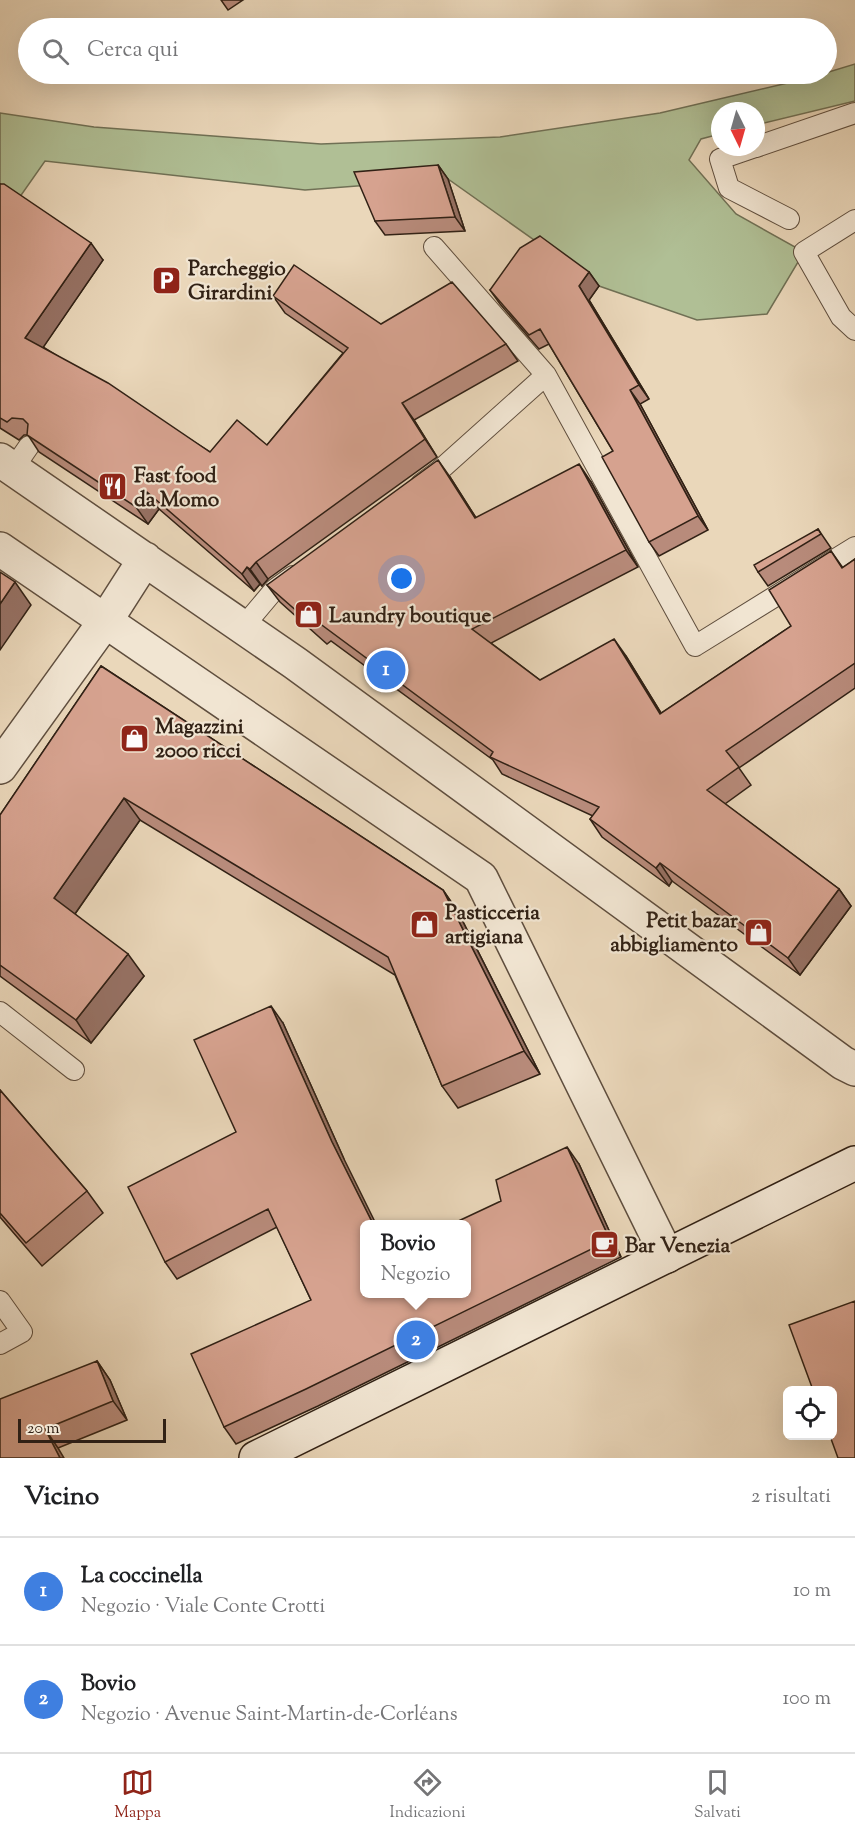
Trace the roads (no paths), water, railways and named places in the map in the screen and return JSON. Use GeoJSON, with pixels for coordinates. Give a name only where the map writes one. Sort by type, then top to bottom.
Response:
{"type":"FeatureCollection","features":[{"type":"Feature","properties":{"kind":"street"},"geometry":{"type":"LineString","coordinates":[[14,458],[145,559],[295,663],[843,1063],[855,1069]]}},
{"type":"Feature","properties":{"kind":"street"},"geometry":{"type":"LineString","coordinates":[[0,549],[481,878],[667,1256]]}},
{"type":"Feature","properties":{"kind":"street"},"geometry":{"type":"LineString","coordinates":[[0,767],[106,620],[145,559]]}},
{"type":"Feature","properties":{"kind":"street"},"geometry":{"type":"LineString","coordinates":[[255,1458],[855,1163]]}},
{"type":"Feature","properties":{"kind":"lane"},"geometry":{"type":"LineString","coordinates":[[765,144],[855,113]]}},
{"type":"Feature","properties":{"kind":"lane"},"geometry":{"type":"LineString","coordinates":[[729,156],[720,159],[729,188],[789,219]]}},
{"type":"Feature","properties":{"kind":"lane"},"geometry":{"type":"LineString","coordinates":[[855,220],[804,252],[841,317],[855,330]]}},
{"type":"Feature","properties":{"kind":"lane"},"geometry":{"type":"LineString","coordinates":[[434,247],[546,375],[695,646],[855,547]]}},
{"type":"Feature","properties":{"kind":"lane"},"geometry":{"type":"LineString","coordinates":[[405,495],[440,470],[546,375]]}},
{"type":"Feature","properties":{"kind":"lane"},"geometry":{"type":"LineString","coordinates":[[243,627],[275,589],[310,564]]}},
{"type":"Feature","properties":{"kind":"lane"},"geometry":{"type":"LineString","coordinates":[[0,1012],[74,1070]]}},
{"type":"Feature","properties":{"kind":"lane"},"geometry":{"type":"LineString","coordinates":[[0,1301],[22,1332],[0,1344]]}},
{"type":"Feature","properties":{"kind":"place","name":"Parcheggio Girardini"},"geometry":{"type":"Point","coordinates":[167,280]}},
{"type":"Feature","properties":{"kind":"place","name":"Fast food da Momo"},"geometry":{"type":"Point","coordinates":[113,487]}},
{"type":"Feature","properties":{"kind":"place","name":"Laundry boutique"},"geometry":{"type":"Point","coordinates":[308,615]}},
{"type":"Feature","properties":{"kind":"place","name":"La coccinella"},"geometry":{"type":"Point","coordinates":[386,670]}},
{"type":"Feature","properties":{"kind":"place","name":"Magazzini 2000 ricci"},"geometry":{"type":"Point","coordinates":[134,738]}},
{"type":"Feature","properties":{"kind":"place","name":"Pasticceria artigiana"},"geometry":{"type":"Point","coordinates":[424,924]}},
{"type":"Feature","properties":{"kind":"place","name":"Petit bazar abbigliamento"},"geometry":{"type":"Point","coordinates":[759,932]}},
{"type":"Feature","properties":{"kind":"place","name":"Bar Venezia"},"geometry":{"type":"Point","coordinates":[604,1245]}},
{"type":"Feature","properties":{"kind":"place","name":"Bovio"},"geometry":{"type":"Point","coordinates":[416,1340]}}]}
